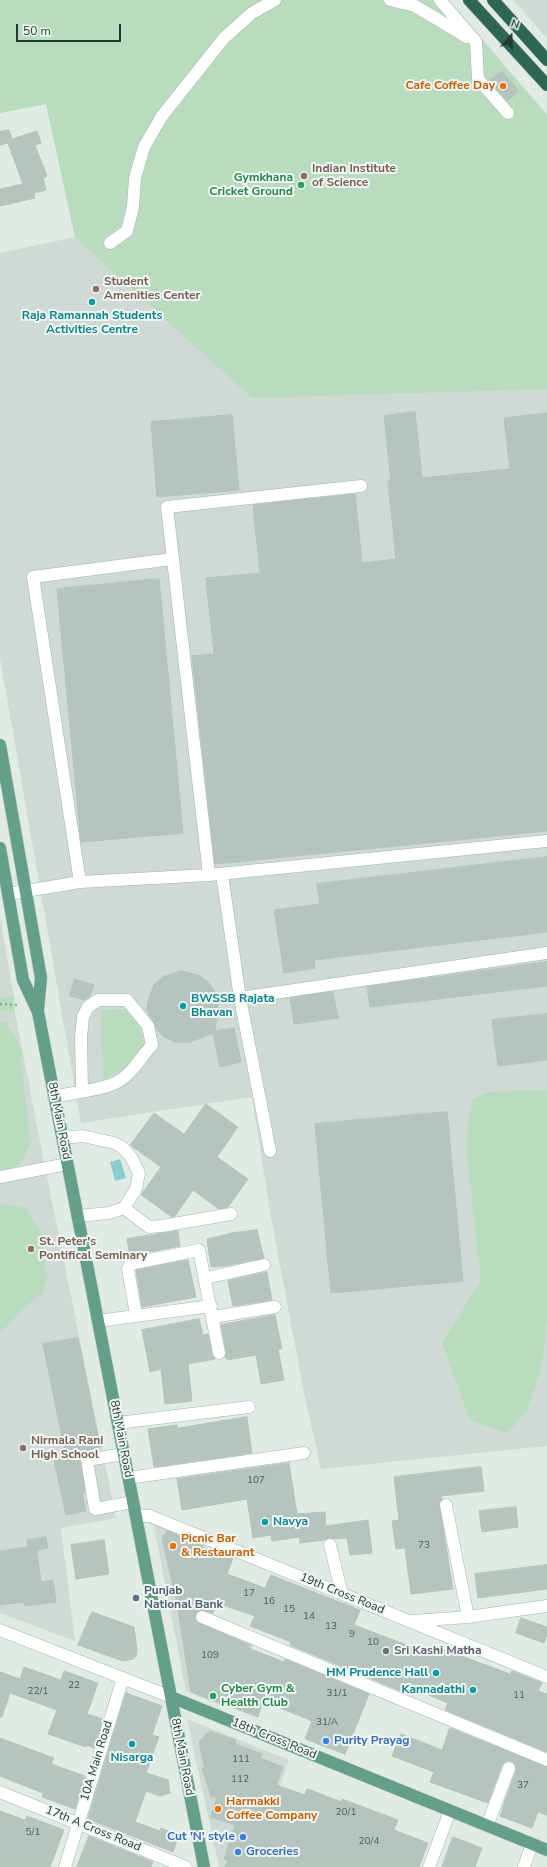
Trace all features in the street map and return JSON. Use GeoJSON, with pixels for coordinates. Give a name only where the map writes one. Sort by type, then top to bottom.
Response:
{"type":"FeatureCollection","features":[{"type":"Feature","properties":{"kind":"highway"},"geometry":{"type":"LineString","coordinates":[[469,0],[547,85]]}},
{"type":"Feature","properties":{"kind":"highway"},"geometry":{"type":"LineString","coordinates":[[493,0],[547,60]]}},
{"type":"Feature","properties":{"kind":"main road","name":"8th Main Road"},"geometry":{"type":"LineString","coordinates":[[0,745],[41,978],[38,1012]]}},
{"type":"Feature","properties":{"kind":"main road","name":"8th Main Road"},"geometry":{"type":"LineString","coordinates":[[0,848],[23,980],[38,1012],[204,1867]]}},
{"type":"Feature","properties":{"kind":"main road","name":"18th Cross Road"},"geometry":{"type":"LineString","coordinates":[[171,1697],[547,1850]]}},
{"type":"Feature","properties":{"kind":"street"},"geometry":{"type":"LineString","coordinates":[[110,243],[127,231],[133,207],[135,178],[144,147],[162,116],[224,38],[252,13],[275,0]]}},
{"type":"Feature","properties":{"kind":"street"},"geometry":{"type":"LineString","coordinates":[[390,0],[415,6],[476,42]]}},
{"type":"Feature","properties":{"kind":"street"},"geometry":{"type":"LineString","coordinates":[[440,0],[476,42],[478,79],[508,114]]}},
{"type":"Feature","properties":{"kind":"street"},"geometry":{"type":"LineString","coordinates":[[209,875],[166,507],[361,486]]}},
{"type":"Feature","properties":{"kind":"street"},"geometry":{"type":"LineString","coordinates":[[80,882],[33,577],[172,559]]}},
{"type":"Feature","properties":{"kind":"street"},"geometry":{"type":"LineString","coordinates":[[8,894],[80,882],[222,874],[547,841]]}},
{"type":"Feature","properties":{"kind":"street"},"geometry":{"type":"LineString","coordinates":[[222,874],[240,998],[270,1152]]}},
{"type":"Feature","properties":{"kind":"street"},"geometry":{"type":"LineString","coordinates":[[240,998],[547,953]]}},
{"type":"Feature","properties":{"kind":"street"},"geometry":{"type":"LineString","coordinates":[[54,1097],[82,1091],[116,1083],[129,1072],[152,1045],[148,1026],[127,1000],[98,1000],[88,1007],[83,1017],[81,1038],[82,1091]]}},
{"type":"Feature","properties":{"kind":"street"},"geometry":{"type":"LineString","coordinates":[[63,1138],[83,1136],[107,1141],[122,1147],[131,1157],[139,1173],[136,1189],[124,1208],[109,1213],[78,1216]]}},
{"type":"Feature","properties":{"kind":"street"},"geometry":{"type":"LineString","coordinates":[[0,1177],[67,1164]]}},
{"type":"Feature","properties":{"kind":"street"},"geometry":{"type":"LineString","coordinates":[[124,1208],[149,1227],[231,1214]]}},
{"type":"Feature","properties":{"kind":"street"},"geometry":{"type":"LineString","coordinates":[[136,1315],[128,1269],[132,1262],[199,1250],[206,1278],[219,1353]]}},
{"type":"Feature","properties":{"kind":"street"},"geometry":{"type":"LineString","coordinates":[[206,1278],[264,1265]]}},
{"type":"Feature","properties":{"kind":"street"},"geometry":{"type":"LineString","coordinates":[[98,1321],[136,1315],[275,1308]]}},
{"type":"Feature","properties":{"kind":"street"},"geometry":{"type":"LineString","coordinates":[[118,1423],[250,1407]]}},
{"type":"Feature","properties":{"kind":"street"},"geometry":{"type":"LineString","coordinates":[[128,1478],[304,1453]]}},
{"type":"Feature","properties":{"kind":"street"},"geometry":{"type":"LineString","coordinates":[[124,1454],[87,1460],[95,1509],[133,1502]]}},
{"type":"Feature","properties":{"kind":"street"},"geometry":{"type":"LineString","coordinates":[[446,1505],[468,1617]]}},
{"type":"Feature","properties":{"kind":"street","name":"19th Cross Road"},"geometry":{"type":"LineString","coordinates":[[136,1516],[150,1516],[547,1676]]}},
{"type":"Feature","properties":{"kind":"street"},"geometry":{"type":"LineString","coordinates":[[330,1545],[342,1594]]}},
{"type":"Feature","properties":{"kind":"street"},"geometry":{"type":"LineString","coordinates":[[409,1621],[468,1617],[547,1606]]}},
{"type":"Feature","properties":{"kind":"street"},"geometry":{"type":"LineString","coordinates":[[202,1617],[547,1760]]}},
{"type":"Feature","properties":{"kind":"street","name":"18th Cross Road"},"geometry":{"type":"LineString","coordinates":[[0,1630],[171,1697]]}},
{"type":"Feature","properties":{"kind":"street","name":"10A Main Road"},"geometry":{"type":"LineString","coordinates":[[65,1867],[123,1678]]}},
{"type":"Feature","properties":{"kind":"street"},"geometry":{"type":"LineString","coordinates":[[487,1826],[509,1768]]}},
{"type":"Feature","properties":{"kind":"street","name":"17th A Cross Road"},"geometry":{"type":"LineString","coordinates":[[0,1792],[78,1822],[186,1867]]}},
{"type":"Feature","properties":{"kind":"street"},"geometry":{"type":"LineString","coordinates":[[429,1867],[450,1811]]}},
{"type":"Feature","properties":{"kind":"street"},"geometry":{"type":"LineString","coordinates":[[524,1867],[532,1844]]}},
{"type":"Feature","properties":{"kind":"path"},"geometry":{"type":"LineString","coordinates":[[0,1004],[19,1005]]}},
{"type":"Feature","properties":{"kind":"shaded area"},"geometry":{"type":"Polygon","coordinates":[[[0,0],[449,0],[547,115],[547,1446],[321,1469],[305,1398],[270,1212],[252,1097],[81,1123],[0,658],[0,253],[75,237],[46,104],[0,113],[0,0]]]}},
{"type":"Feature","properties":{"kind":"shaded area"},"geometry":{"type":"Polygon","coordinates":[[[513,0],[547,0],[547,38],[513,0]]]}},
{"type":"Feature","properties":{"kind":"shaded area"},"geometry":{"type":"Polygon","coordinates":[[[0,916],[14,997],[0,997],[0,916]]]}},
{"type":"Feature","properties":{"kind":"shaded area"},"geometry":{"type":"Polygon","coordinates":[[[0,1011],[15,1012],[116,1518],[61,1528],[75,1641],[0,1613],[0,1011]]]}},
{"type":"Feature","properties":{"kind":"shaded area"},"geometry":{"type":"Polygon","coordinates":[[[153,1521],[176,1531],[189,1596],[186,1604],[257,1634],[229,1709],[186,1691],[153,1521]]]}},
{"type":"Feature","properties":{"kind":"shaded area"},"geometry":{"type":"Polygon","coordinates":[[[187,1719],[289,1760],[251,1867],[219,1867],[187,1719]]]}},
{"type":"Feature","properties":{"kind":"green space","name":"Indian Institute of Science"},"geometry":{"type":"Polygon","coordinates":[[[0,0],[448,0],[547,115],[547,389],[252,398],[75,237],[46,104],[0,113],[0,0]]]}},
{"type":"Feature","properties":{"kind":"green space"},"geometry":{"type":"Polygon","coordinates":[[[0,997],[14,997],[15,1012],[0,1011],[0,997]]]}},
{"type":"Feature","properties":{"kind":"green space"},"geometry":{"type":"Polygon","coordinates":[[[124,1009],[141,1028],[144,1044],[125,1068],[103,1080],[101,1010],[124,1009]]]}},
{"type":"Feature","properties":{"kind":"green space"},"geometry":{"type":"Polygon","coordinates":[[[0,1021],[6,1022],[21,1049],[23,1080],[31,1144],[20,1164],[0,1172],[0,1021]]]}},
{"type":"Feature","properties":{"kind":"green space"},"geometry":{"type":"Polygon","coordinates":[[[547,1090],[547,1316],[542,1365],[527,1411],[507,1433],[470,1420],[442,1343],[481,1281],[466,1147],[471,1101],[488,1092],[547,1090]]]}},
{"type":"Feature","properties":{"kind":"green space"},"geometry":{"type":"Polygon","coordinates":[[[0,1204],[26,1207],[42,1234],[47,1280],[41,1295],[28,1304],[0,1333],[0,1204]]]}},
{"type":"Feature","properties":{"kind":"water"},"geometry":{"type":"Polygon","coordinates":[[[120,1159],[126,1178],[115,1181],[110,1162],[120,1159]]]}},
{"type":"Feature","properties":{"kind":"building"},"geometry":{"type":"Polygon","coordinates":[[[502,71],[519,91],[508,101],[490,81],[502,71]]]}},
{"type":"Feature","properties":{"kind":"building"},"geometry":{"type":"Polygon","coordinates":[[[9,130],[12,139],[37,131],[41,143],[35,145],[47,176],[43,178],[46,190],[34,193],[35,198],[0,206],[0,189],[23,184],[8,143],[0,145],[0,132],[9,130]]]}},
{"type":"Feature","properties":{"kind":"building"},"geometry":{"type":"Polygon","coordinates":[[[415,412],[422,478],[510,469],[504,418],[547,413],[547,831],[215,864],[192,656],[214,654],[206,578],[260,573],[253,505],[355,494],[362,563],[396,559],[388,481],[391,481],[384,416],[415,412]]]}},
{"type":"Feature","properties":{"kind":"building"},"geometry":{"type":"Polygon","coordinates":[[[232,415],[239,490],[157,497],[151,422],[232,415]]]}},
{"type":"Feature","properties":{"kind":"building"},"geometry":{"type":"Polygon","coordinates":[[[159,579],[183,833],[81,842],[57,589],[159,579]]]}},
{"type":"Feature","properties":{"kind":"building"},"geometry":{"type":"Polygon","coordinates":[[[547,857],[547,932],[314,960],[315,968],[284,973],[274,910],[320,904],[317,884],[547,857]]]}},
{"type":"Feature","properties":{"kind":"building"},"geometry":{"type":"Polygon","coordinates":[[[547,962],[547,986],[370,1007],[367,987],[547,962]]]}},
{"type":"Feature","properties":{"kind":"building","name":"BWSSB Rajata Bhavan"},"geometry":{"type":"Polygon","coordinates":[[[181,971],[198,975],[208,982],[215,992],[218,1004],[215,1031],[234,1028],[241,1062],[220,1067],[213,1033],[190,1042],[176,1042],[164,1037],[157,1030],[147,1009],[149,997],[154,985],[163,977],[181,971]]]}},
{"type":"Feature","properties":{"kind":"building"},"geometry":{"type":"Polygon","coordinates":[[[75,979],[94,985],[90,996],[84,1000],[70,996],[75,979]]]}},
{"type":"Feature","properties":{"kind":"building"},"geometry":{"type":"Polygon","coordinates":[[[333,992],[338,1018],[294,1024],[290,998],[333,992]]]}},
{"type":"Feature","properties":{"kind":"building"},"geometry":{"type":"Polygon","coordinates":[[[547,1014],[547,1060],[498,1066],[492,1020],[547,1014]]]}},
{"type":"Feature","properties":{"kind":"building"},"geometry":{"type":"Polygon","coordinates":[[[206,1104],[238,1127],[217,1157],[248,1179],[228,1207],[219,1209],[193,1190],[175,1216],[172,1217],[141,1195],[161,1167],[130,1145],[154,1113],[184,1134],[206,1104]]]}},
{"type":"Feature","properties":{"kind":"building"},"geometry":{"type":"Polygon","coordinates":[[[447,1112],[463,1281],[331,1293],[315,1124],[447,1112]]]}},
{"type":"Feature","properties":{"kind":"building"},"geometry":{"type":"Polygon","coordinates":[[[257,1230],[264,1258],[225,1266],[211,1267],[207,1239],[232,1233],[257,1230]]]}},
{"type":"Feature","properties":{"kind":"building"},"geometry":{"type":"Polygon","coordinates":[[[178,1231],[180,1246],[130,1256],[127,1239],[178,1231]]]}},
{"type":"Feature","properties":{"kind":"building"},"geometry":{"type":"Polygon","coordinates":[[[188,1260],[196,1297],[142,1307],[136,1270],[188,1260]]]}},
{"type":"Feature","properties":{"kind":"building"},"geometry":{"type":"Polygon","coordinates":[[[267,1272],[272,1300],[233,1306],[228,1281],[267,1272]]]}},
{"type":"Feature","properties":{"kind":"building"},"geometry":{"type":"Polygon","coordinates":[[[275,1315],[282,1349],[278,1349],[284,1380],[261,1384],[256,1355],[227,1360],[227,1357],[225,1358],[226,1352],[221,1325],[275,1315]]]}},
{"type":"Feature","properties":{"kind":"building"},"geometry":{"type":"Polygon","coordinates":[[[199,1319],[203,1335],[208,1334],[212,1354],[215,1359],[188,1364],[192,1401],[165,1404],[161,1369],[150,1372],[142,1330],[199,1319]]]}},
{"type":"Feature","properties":{"kind":"building"},"geometry":{"type":"Polygon","coordinates":[[[78,1338],[100,1447],[92,1449],[92,1452],[83,1454],[80,1458],[85,1492],[82,1493],[86,1511],[66,1515],[54,1459],[66,1457],[43,1344],[78,1338]]]}},
{"type":"Feature","properties":{"kind":"building"},"geometry":{"type":"Polygon","coordinates":[[[247,1417],[252,1453],[154,1467],[148,1429],[177,1425],[177,1428],[247,1417]]]}},
{"type":"Feature","properties":{"kind":"building"},"geometry":{"type":"Polygon","coordinates":[[[289,1463],[297,1514],[325,1512],[326,1526],[368,1520],[372,1553],[350,1555],[347,1538],[329,1538],[300,1543],[300,1537],[272,1541],[271,1535],[253,1538],[247,1499],[182,1510],[177,1479],[289,1463]]]}},
{"type":"Feature","properties":{"kind":"building"},"geometry":{"type":"Polygon","coordinates":[[[481,1467],[484,1491],[441,1496],[442,1499],[439,1503],[453,1589],[411,1594],[405,1548],[396,1549],[392,1521],[399,1520],[394,1477],[481,1467]]]}},
{"type":"Feature","properties":{"kind":"building"},"geometry":{"type":"Polygon","coordinates":[[[516,1507],[518,1527],[482,1532],[479,1511],[516,1507]]]}},
{"type":"Feature","properties":{"kind":"building"},"geometry":{"type":"Polygon","coordinates":[[[168,1531],[203,1547],[233,1558],[227,1574],[265,1588],[271,1575],[360,1610],[354,1625],[428,1653],[432,1645],[510,1674],[512,1671],[542,1683],[538,1691],[547,1694],[547,1752],[445,1710],[448,1703],[406,1686],[403,1692],[290,1645],[291,1642],[250,1626],[255,1616],[217,1603],[213,1613],[201,1610],[197,1611],[195,1618],[196,1622],[249,1645],[248,1648],[284,1662],[285,1659],[369,1694],[345,1754],[305,1739],[312,1721],[263,1701],[258,1717],[191,1692],[177,1603],[162,1538],[168,1531]]]}},
{"type":"Feature","properties":{"kind":"building"},"geometry":{"type":"Polygon","coordinates":[[[46,1537],[48,1548],[37,1550],[41,1582],[53,1580],[56,1602],[25,1606],[24,1602],[0,1605],[0,1551],[28,1547],[27,1540],[46,1537]]]}},
{"type":"Feature","properties":{"kind":"building"},"geometry":{"type":"Polygon","coordinates":[[[104,1540],[109,1574],[76,1579],[71,1545],[104,1540]]]}},
{"type":"Feature","properties":{"kind":"building"},"geometry":{"type":"Polygon","coordinates":[[[547,1565],[547,1589],[478,1598],[475,1574],[547,1565]]]}},
{"type":"Feature","properties":{"kind":"building"},"geometry":{"type":"Polygon","coordinates":[[[92,1612],[134,1627],[137,1650],[136,1656],[133,1659],[123,1661],[78,1645],[92,1612]]]}},
{"type":"Feature","properties":{"kind":"building"},"geometry":{"type":"Polygon","coordinates":[[[521,1618],[547,1627],[547,1634],[544,1643],[516,1633],[521,1618]]]}},
{"type":"Feature","properties":{"kind":"building"},"geometry":{"type":"Polygon","coordinates":[[[24,1667],[61,1680],[64,1671],[98,1683],[87,1714],[103,1719],[94,1748],[87,1745],[86,1747],[48,1734],[57,1710],[10,1693],[2,1717],[0,1717],[0,1672],[20,1679],[24,1667]]]}},
{"type":"Feature","properties":{"kind":"building"},"geometry":{"type":"Polygon","coordinates":[[[126,1693],[162,1706],[152,1735],[159,1737],[146,1773],[168,1780],[170,1793],[160,1796],[146,1791],[135,1822],[160,1831],[161,1828],[179,1835],[173,1852],[88,1819],[126,1693]]]}},
{"type":"Feature","properties":{"kind":"building"},"geometry":{"type":"Polygon","coordinates":[[[450,1728],[547,1767],[547,1815],[538,1812],[532,1828],[500,1816],[516,1770],[515,1764],[512,1761],[507,1761],[502,1765],[488,1803],[430,1782],[434,1772],[392,1756],[401,1734],[442,1750],[450,1728]]]}},
{"type":"Feature","properties":{"kind":"building"},"geometry":{"type":"Polygon","coordinates":[[[210,1731],[236,1740],[235,1744],[262,1754],[260,1758],[283,1767],[276,1785],[305,1795],[307,1789],[342,1802],[342,1799],[398,1820],[394,1830],[428,1843],[419,1867],[225,1867],[228,1860],[224,1859],[235,1825],[211,1817],[217,1798],[211,1796],[202,1768],[205,1769],[199,1742],[210,1731]]]}},
{"type":"Feature","properties":{"kind":"building"},"geometry":{"type":"Polygon","coordinates":[[[0,1738],[54,1758],[51,1764],[85,1776],[75,1809],[42,1797],[43,1793],[0,1776],[0,1738]]]}},
{"type":"Feature","properties":{"kind":"building"},"geometry":{"type":"Polygon","coordinates":[[[0,1811],[25,1820],[27,1816],[64,1830],[50,1867],[0,1867],[0,1811]]]}},
{"type":"Feature","properties":{"kind":"building"},"geometry":{"type":"Polygon","coordinates":[[[89,1836],[153,1862],[151,1867],[77,1867],[89,1836]]]}},
{"type":"Feature","properties":{"kind":"building"},"geometry":{"type":"Polygon","coordinates":[[[453,1837],[482,1848],[475,1867],[442,1867],[453,1837]]]}},
{"type":"Feature","properties":{"kind":"place","name":"Cafe Coffee Day"},"geometry":{"type":"Point","coordinates":[503,86]}},
{"type":"Feature","properties":{"kind":"place","name":"Indian Institute of Science"},"geometry":{"type":"Point","coordinates":[304,176]}},
{"type":"Feature","properties":{"kind":"place","name":"Gymkhana Cricket Ground"},"geometry":{"type":"Point","coordinates":[301,185]}},
{"type":"Feature","properties":{"kind":"place","name":"Student Amenities Center"},"geometry":{"type":"Point","coordinates":[96,289]}},
{"type":"Feature","properties":{"kind":"place","name":"Raja Ramannah Students Activities Centre"},"geometry":{"type":"Point","coordinates":[92,302]}},
{"type":"Feature","properties":{"kind":"place","name":"BWSSB Rajata Bhavan"},"geometry":{"type":"Point","coordinates":[183,1006]}},
{"type":"Feature","properties":{"kind":"place","name":"St. Peter's Pontifical Seminary"},"geometry":{"type":"Point","coordinates":[31,1249]}},
{"type":"Feature","properties":{"kind":"place","name":"Nirmala Rani High School"},"geometry":{"type":"Point","coordinates":[23,1448]}},
{"type":"Feature","properties":{"kind":"place","name":"Navya"},"geometry":{"type":"Point","coordinates":[265,1522]}},
{"type":"Feature","properties":{"kind":"place","name":"Picnic Bar & Restaurant"},"geometry":{"type":"Point","coordinates":[173,1546]}},
{"type":"Feature","properties":{"kind":"place","name":"Punjab National Bank"},"geometry":{"type":"Point","coordinates":[136,1598]}},
{"type":"Feature","properties":{"kind":"place","name":"Sri Kashi Matha"},"geometry":{"type":"Point","coordinates":[386,1651]}},
{"type":"Feature","properties":{"kind":"place","name":"HM Prudence Hall"},"geometry":{"type":"Point","coordinates":[436,1673]}},
{"type":"Feature","properties":{"kind":"place","name":"Kannadathi"},"geometry":{"type":"Point","coordinates":[473,1690]}},
{"type":"Feature","properties":{"kind":"place","name":"Cyber Gym & Health Club"},"geometry":{"type":"Point","coordinates":[213,1696]}},
{"type":"Feature","properties":{"kind":"place","name":"Purity Prayag"},"geometry":{"type":"Point","coordinates":[326,1741]}},
{"type":"Feature","properties":{"kind":"place","name":"Nisarga"},"geometry":{"type":"Point","coordinates":[132,1744]}},
{"type":"Feature","properties":{"kind":"place","name":"Harmakki Coffee Company"},"geometry":{"type":"Point","coordinates":[218,1809]}},
{"type":"Feature","properties":{"kind":"place","name":"Cut 'N' style"},"geometry":{"type":"Point","coordinates":[243,1837]}},
{"type":"Feature","properties":{"kind":"place","name":"Groceries"},"geometry":{"type":"Point","coordinates":[238,1852]}}]}
